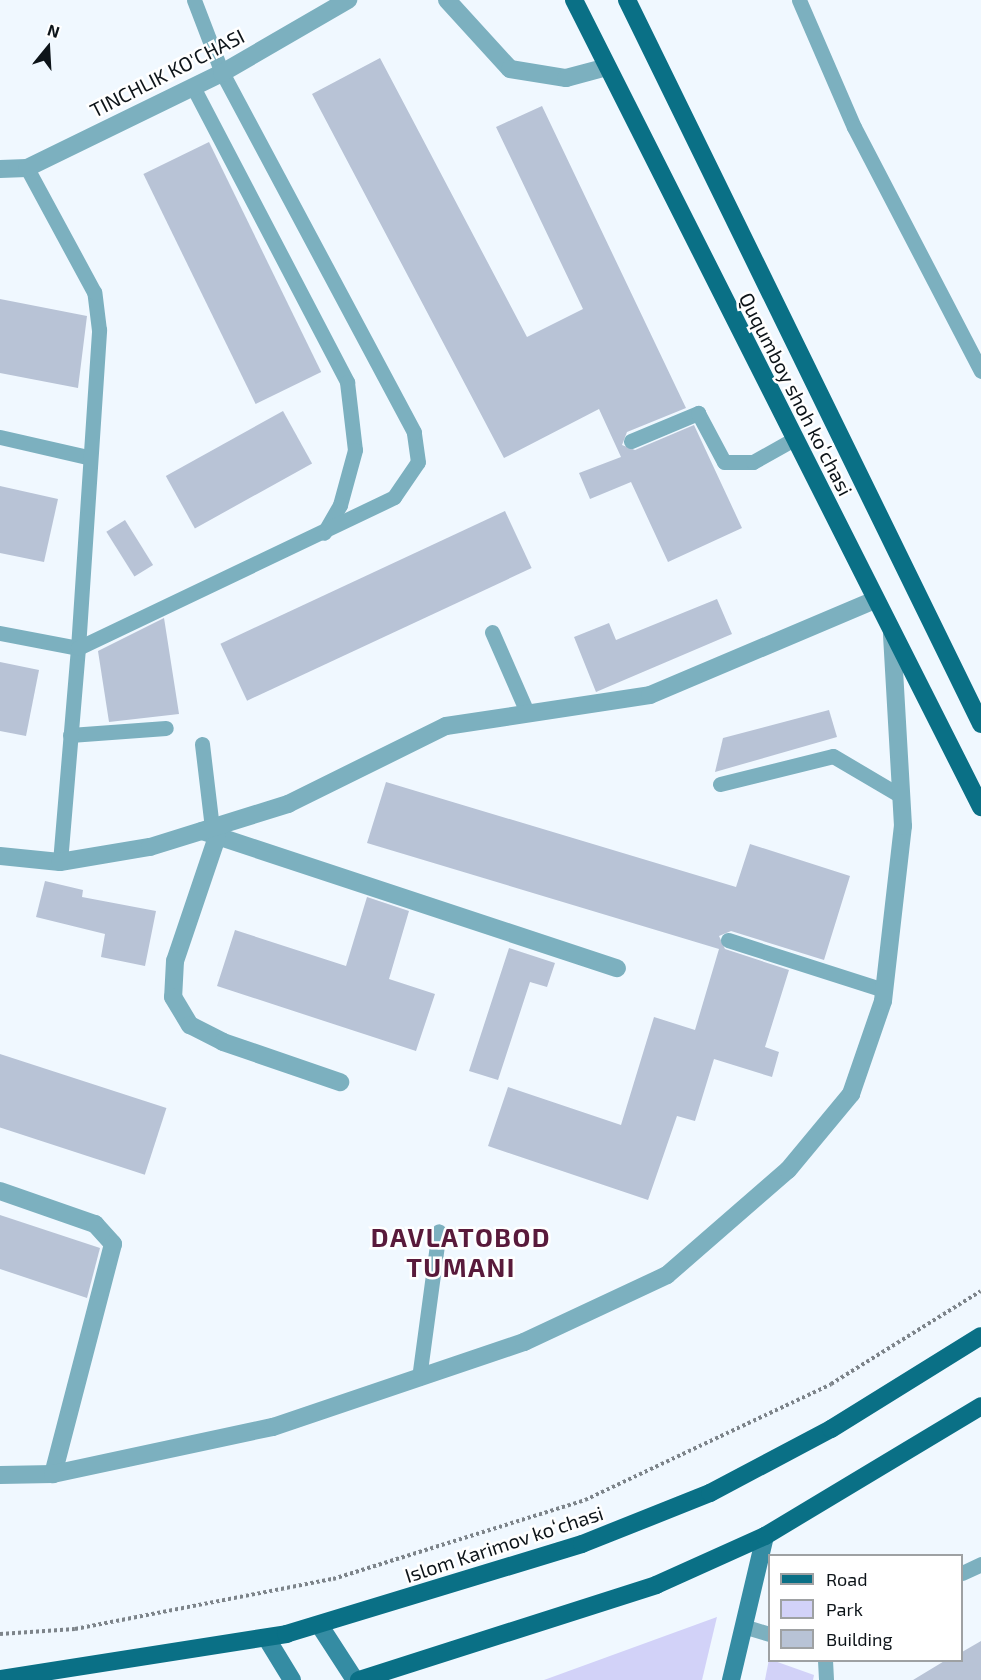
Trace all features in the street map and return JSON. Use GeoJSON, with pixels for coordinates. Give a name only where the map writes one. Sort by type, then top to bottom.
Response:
{"type":"FeatureCollection","features":[{"type":"Feature","properties":{"kind":"main road","name":"Ququmboy shoh koʻchasi"},"geometry":{"type":"LineString","coordinates":[[574,0],[981,807]]}},
{"type":"Feature","properties":{"kind":"main road","name":"Ququmboy shoh koʻchasi"},"geometry":{"type":"LineString","coordinates":[[627,0],[981,724]]}},
{"type":"Feature","properties":{"kind":"main road","name":"Islom Karimov koʻchasi"},"geometry":{"type":"LineString","coordinates":[[0,1679],[267,1639],[320,1626],[582,1544],[710,1493],[831,1429],[981,1336]]}},
{"type":"Feature","properties":{"kind":"main road"},"geometry":{"type":"LineString","coordinates":[[320,1626],[357,1680],[568,1617],[765,1536],[981,1406]]}},
{"type":"Feature","properties":{"kind":"main road"},"geometry":{"type":"LineString","coordinates":[[731,1680],[765,1536]]}},
{"type":"Feature","properties":{"kind":"main road"},"geometry":{"type":"LineString","coordinates":[[267,1639],[292,1680]]}},
{"type":"Feature","properties":{"kind":"street","name":"TINCHLIK KO'CHASI"},"geometry":{"type":"LineString","coordinates":[[0,169],[27,168],[222,73],[348,0]]}},
{"type":"Feature","properties":{"kind":"street"},"geometry":{"type":"LineString","coordinates":[[447,0],[510,69],[566,78],[607,67]]}},
{"type":"Feature","properties":{"kind":"street"},"geometry":{"type":"LineString","coordinates":[[0,856],[60,862],[150,847],[210,832],[288,804],[446,726],[527,712],[650,696],[875,600]]}},
{"type":"Feature","properties":{"kind":"street"},"geometry":{"type":"LineString","coordinates":[[0,1475],[53,1474],[273,1427],[524,1342],[667,1275],[788,1170],[851,1094],[884,990],[903,826],[892,634]]}},
{"type":"Feature","properties":{"kind":"street"},"geometry":{"type":"LineString","coordinates":[[210,832],[617,968]]}},
{"type":"Feature","properties":{"kind":"street"},"geometry":{"type":"LineString","coordinates":[[210,832],[174,961],[173,997],[189,1025],[223,1042],[340,1082]]}},
{"type":"Feature","properties":{"kind":"street"},"geometry":{"type":"LineString","coordinates":[[0,1191],[95,1224],[113,1244],[53,1474]]}},
{"type":"Feature","properties":{"kind":"lane"},"geometry":{"type":"LineString","coordinates":[[0,633],[78,648],[324,533],[394,497],[409,482],[418,462],[414,432],[222,73],[194,0]]}},
{"type":"Feature","properties":{"kind":"lane"},"geometry":{"type":"LineString","coordinates":[[799,0],[854,127],[981,371]]}},
{"type":"Feature","properties":{"kind":"lane"},"geometry":{"type":"LineString","coordinates":[[192,87],[346,382],[355,450],[340,506],[324,533]]}},
{"type":"Feature","properties":{"kind":"lane"},"geometry":{"type":"LineString","coordinates":[[27,168],[94,292],[99,330],[87,457],[78,648],[60,862]]}},
{"type":"Feature","properties":{"kind":"lane"},"geometry":{"type":"LineString","coordinates":[[631,441],[698,413],[724,462],[753,462],[794,439]]}},
{"type":"Feature","properties":{"kind":"lane"},"geometry":{"type":"LineString","coordinates":[[0,437],[87,457]]}},
{"type":"Feature","properties":{"kind":"lane"},"geometry":{"type":"LineString","coordinates":[[492,632],[527,712]]}},
{"type":"Feature","properties":{"kind":"lane"},"geometry":{"type":"LineString","coordinates":[[70,735],[166,728]]}},
{"type":"Feature","properties":{"kind":"lane"},"geometry":{"type":"LineString","coordinates":[[202,744],[210,832]]}},
{"type":"Feature","properties":{"kind":"lane"},"geometry":{"type":"LineString","coordinates":[[720,784],[833,756],[901,796]]}},
{"type":"Feature","properties":{"kind":"lane"},"geometry":{"type":"LineString","coordinates":[[728,940],[884,990]]}},
{"type":"Feature","properties":{"kind":"lane"},"geometry":{"type":"LineString","coordinates":[[419,1378],[439,1231]]}},
{"type":"Feature","properties":{"kind":"lane"},"geometry":{"type":"LineString","coordinates":[[963,1573],[981,1564]]}},
{"type":"Feature","properties":{"kind":"lane"},"geometry":{"type":"LineString","coordinates":[[743,1626],[768,1633]]}},
{"type":"Feature","properties":{"kind":"lane"},"geometry":{"type":"LineString","coordinates":[[825,1662],[826,1680]]}},
{"type":"Feature","properties":{"kind":"path"},"geometry":{"type":"LineString","coordinates":[[0,1634],[75,1629],[333,1579],[585,1500],[831,1384],[981,1291]]}},
{"type":"Feature","properties":{"kind":"green space"},"geometry":{"type":"Polygon","coordinates":[[[717,1617],[702,1680],[544,1680],[717,1617]]]}},
{"type":"Feature","properties":{"kind":"green space"},"geometry":{"type":"Polygon","coordinates":[[[768,1662],[777,1662],[814,1675],[813,1680],[765,1680],[768,1662]]]}},
{"type":"Feature","properties":{"kind":"building"},"geometry":{"type":"Polygon","coordinates":[[[380,58],[527,337],[583,309],[496,127],[542,106],[686,408],[627,432],[622,445],[635,450],[694,425],[742,528],[668,562],[631,482],[590,499],[579,473],[621,457],[599,409],[504,458],[312,94],[380,58]]]}},
{"type":"Feature","properties":{"kind":"building"},"geometry":{"type":"Polygon","coordinates":[[[209,142],[321,372],[256,404],[143,174],[209,142]]]}},
{"type":"Feature","properties":{"kind":"building"},"geometry":{"type":"Polygon","coordinates":[[[0,299],[87,316],[78,388],[0,373],[0,299]]]}},
{"type":"Feature","properties":{"kind":"building"},"geometry":{"type":"Polygon","coordinates":[[[283,411],[312,463],[195,528],[166,476],[283,411]]]}},
{"type":"Feature","properties":{"kind":"building"},"geometry":{"type":"Polygon","coordinates":[[[0,486],[58,499],[44,562],[0,553],[0,486]]]}},
{"type":"Feature","properties":{"kind":"building"},"geometry":{"type":"Polygon","coordinates":[[[505,511],[532,568],[247,701],[220,644],[505,511]]]}},
{"type":"Feature","properties":{"kind":"building"},"geometry":{"type":"Polygon","coordinates":[[[125,520],[153,565],[134,577],[106,532],[125,520]]]}},
{"type":"Feature","properties":{"kind":"building"},"geometry":{"type":"Polygon","coordinates":[[[717,599],[732,634],[596,692],[574,637],[609,623],[616,640],[717,599]]]}},
{"type":"Feature","properties":{"kind":"building"},"geometry":{"type":"Polygon","coordinates":[[[164,618],[179,714],[109,722],[98,651],[164,618]]]}},
{"type":"Feature","properties":{"kind":"building"},"geometry":{"type":"Polygon","coordinates":[[[0,662],[39,670],[26,736],[0,731],[0,662]]]}},
{"type":"Feature","properties":{"kind":"building"},"geometry":{"type":"Polygon","coordinates":[[[829,710],[837,737],[715,772],[723,738],[829,710]]]}},
{"type":"Feature","properties":{"kind":"building"},"geometry":{"type":"Polygon","coordinates":[[[386,782],[736,887],[750,844],[850,876],[824,960],[731,931],[719,936],[725,949],[789,970],[765,1047],[779,1052],[772,1077],[714,1059],[695,1121],[677,1116],[648,1200],[488,1146],[508,1087],[621,1125],[654,1017],[695,1030],[719,949],[367,843],[386,782]]]}},
{"type":"Feature","properties":{"kind":"building"},"geometry":{"type":"Polygon","coordinates":[[[45,881],[83,890],[82,897],[156,911],[145,966],[101,957],[105,934],[36,917],[45,881]]]}},
{"type":"Feature","properties":{"kind":"building"},"geometry":{"type":"Polygon","coordinates":[[[367,897],[409,911],[389,979],[435,994],[416,1051],[217,986],[235,930],[346,966],[367,897]]]}},
{"type":"Feature","properties":{"kind":"building"},"geometry":{"type":"Polygon","coordinates":[[[509,948],[555,963],[547,987],[530,982],[498,1080],[469,1071],[509,948]]]}},
{"type":"Feature","properties":{"kind":"building"},"geometry":{"type":"Polygon","coordinates":[[[0,1054],[166,1108],[145,1175],[0,1128],[0,1054]]]}},
{"type":"Feature","properties":{"kind":"building"},"geometry":{"type":"Polygon","coordinates":[[[0,1215],[100,1248],[87,1298],[0,1269],[0,1215]]]}},
{"type":"Feature","properties":{"kind":"building"},"geometry":{"type":"Polygon","coordinates":[[[981,1641],[981,1680],[913,1680],[943,1662],[963,1662],[963,1651],[981,1641]]]}},
{"type":"Feature","properties":{"kind":"district","name":"DAVLATOBOD TUMANI"},"geometry":{"type":"Point","coordinates":[461,1252]}}]}
